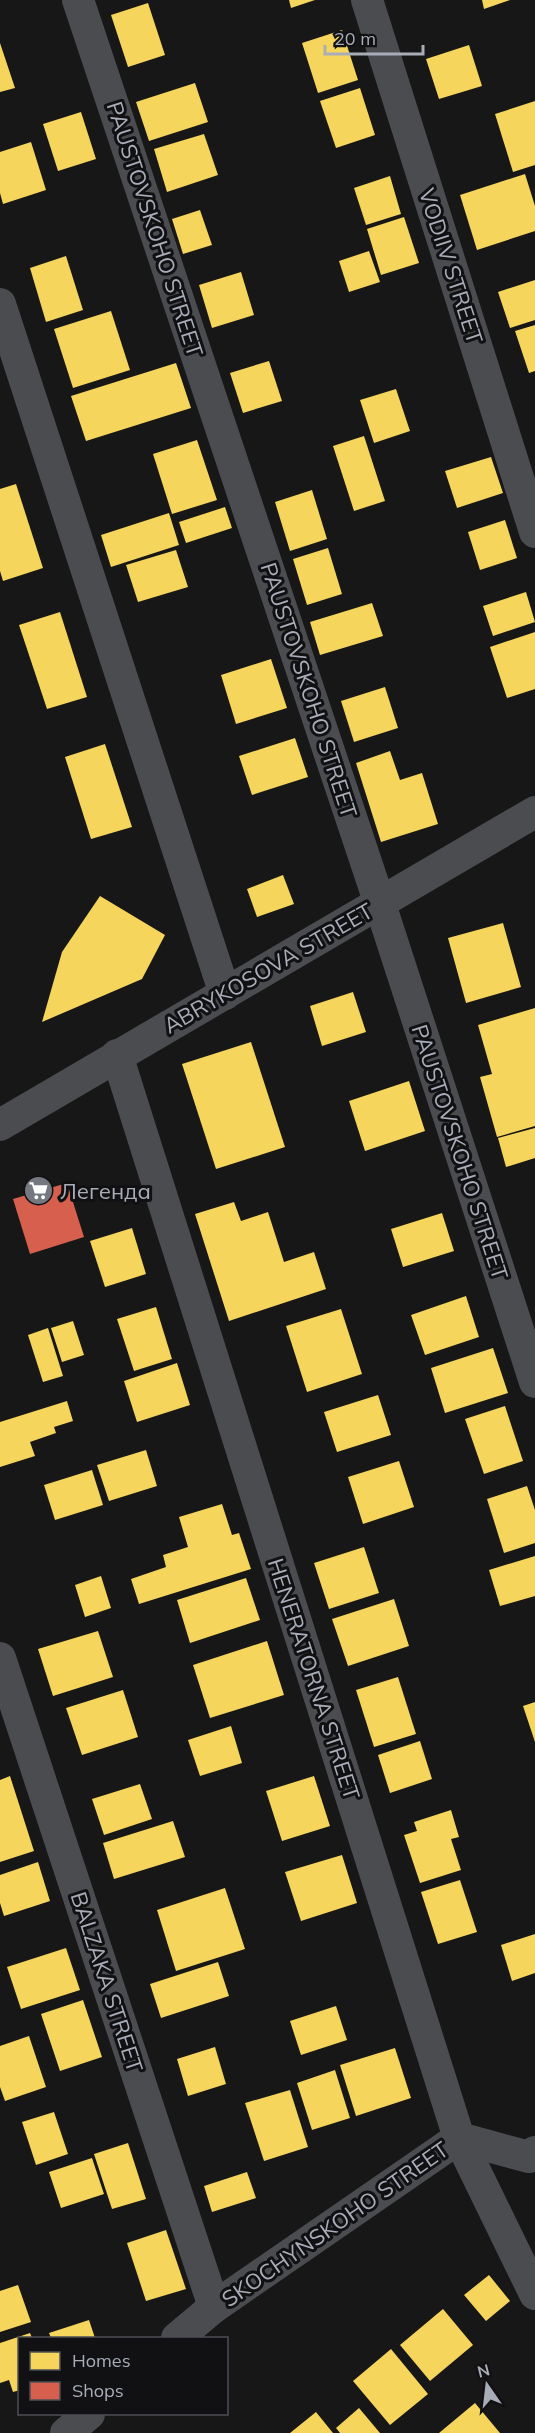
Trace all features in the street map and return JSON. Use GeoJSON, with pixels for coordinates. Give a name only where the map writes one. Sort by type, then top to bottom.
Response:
{"type":"FeatureCollection","features":[{"type":"Feature","properties":{"kind":"street","name":"PAUSTOVSKOHO STREET"},"geometry":{"type":"LineString","coordinates":[[78,0],[380,904],[535,1382]]}},
{"type":"Feature","properties":{"kind":"street","name":"VODIIV STREET"},"geometry":{"type":"LineString","coordinates":[[367,0],[535,532]]}},
{"type":"Feature","properties":{"kind":"street"},"geometry":{"type":"LineString","coordinates":[[0,304],[225,994]]}},
{"type":"Feature","properties":{"kind":"street","name":"ABRYKOSOVA STREET"},"geometry":{"type":"LineString","coordinates":[[0,1125],[535,812]]}},
{"type":"Feature","properties":{"kind":"street","name":"HENERATORNA STREET"},"geometry":{"type":"LineString","coordinates":[[117,1055],[459,2138],[535,2294]]}},
{"type":"Feature","properties":{"kind":"street","name":"BALZAKA STREET"},"geometry":{"type":"LineString","coordinates":[[0,1658],[214,2307]]}},
{"type":"Feature","properties":{"kind":"street","name":"SKOCHYNSKOHO STREET"},"geometry":{"type":"LineString","coordinates":[[178,2337],[214,2307],[459,2138],[529,2157],[535,2152]]}},
{"type":"Feature","properties":{"kind":"street"},"geometry":{"type":"LineString","coordinates":[[66,2433],[87,2415]]}},
{"type":"Feature","properties":{"kind":"building: Homes"},"geometry":{"type":"Polygon","coordinates":[[[289,0],[315,0],[291,8],[289,0]]]}},
{"type":"Feature","properties":{"kind":"building: Homes"},"geometry":{"type":"Polygon","coordinates":[[[482,0],[510,0],[484,9],[482,0]]]}},
{"type":"Feature","properties":{"kind":"building: Homes"},"geometry":{"type":"Polygon","coordinates":[[[148,3],[165,55],[128,67],[111,15],[148,3]]]}},
{"type":"Feature","properties":{"kind":"building: Homes"},"geometry":{"type":"Polygon","coordinates":[[[342,30],[358,80],[318,93],[302,43],[342,30]]]}},
{"type":"Feature","properties":{"kind":"building: Homes"},"geometry":{"type":"Polygon","coordinates":[[[0,43],[15,88],[0,92],[0,43]]]}},
{"type":"Feature","properties":{"kind":"building: Homes"},"geometry":{"type":"Polygon","coordinates":[[[469,45],[482,86],[439,99],[426,59],[469,45]]]}},
{"type":"Feature","properties":{"kind":"building: Homes"},"geometry":{"type":"Polygon","coordinates":[[[195,83],[208,122],[149,141],[136,102],[195,83]]]}},
{"type":"Feature","properties":{"kind":"building: Homes"},"geometry":{"type":"Polygon","coordinates":[[[360,88],[375,135],[336,148],[320,101],[360,88]]]}},
{"type":"Feature","properties":{"kind":"building: Homes"},"geometry":{"type":"Polygon","coordinates":[[[535,101],[535,165],[513,172],[495,114],[535,101]]]}},
{"type":"Feature","properties":{"kind":"building: Homes"},"geometry":{"type":"Polygon","coordinates":[[[81,112],[96,159],[58,171],[43,124],[81,112]]]}},
{"type":"Feature","properties":{"kind":"building: Homes"},"geometry":{"type":"Polygon","coordinates":[[[204,134],[218,175],[167,192],[154,149],[204,134]]]}},
{"type":"Feature","properties":{"kind":"building: Homes"},"geometry":{"type":"Polygon","coordinates":[[[31,142],[46,190],[3,204],[0,193],[0,152],[31,142]]]}},
{"type":"Feature","properties":{"kind":"building: Homes"},"geometry":{"type":"Polygon","coordinates":[[[525,174],[535,206],[535,231],[477,250],[460,195],[525,174]]]}},
{"type":"Feature","properties":{"kind":"building: Homes"},"geometry":{"type":"Polygon","coordinates":[[[390,176],[401,214],[366,225],[354,188],[390,176]]]}},
{"type":"Feature","properties":{"kind":"building: Homes"},"geometry":{"type":"Polygon","coordinates":[[[200,210],[212,245],[183,254],[172,219],[200,210]]]}},
{"type":"Feature","properties":{"kind":"building: Homes"},"geometry":{"type":"Polygon","coordinates":[[[404,217],[419,263],[381,275],[367,229],[404,217]]]}},
{"type":"Feature","properties":{"kind":"building: Homes"},"geometry":{"type":"Polygon","coordinates":[[[369,251],[380,282],[349,292],[339,261],[369,251]]]}},
{"type":"Feature","properties":{"kind":"building: Homes"},"geometry":{"type":"Polygon","coordinates":[[[66,256],[83,310],[46,322],[30,268],[66,256]]]}},
{"type":"Feature","properties":{"kind":"building: Homes"},"geometry":{"type":"Polygon","coordinates":[[[241,272],[254,315],[212,328],[199,285],[241,272]]]}},
{"type":"Feature","properties":{"kind":"building: Homes"},"geometry":{"type":"Polygon","coordinates":[[[535,280],[535,320],[510,328],[498,292],[535,280]]]}},
{"type":"Feature","properties":{"kind":"building: Homes"},"geometry":{"type":"Polygon","coordinates":[[[111,311],[130,370],[73,388],[54,329],[111,311]]]}},
{"type":"Feature","properties":{"kind":"building: Homes"},"geometry":{"type":"Polygon","coordinates":[[[535,325],[535,371],[529,373],[515,331],[535,325]]]}},
{"type":"Feature","properties":{"kind":"building: Homes"},"geometry":{"type":"Polygon","coordinates":[[[269,361],[282,401],[243,413],[230,373],[269,361]]]}},
{"type":"Feature","properties":{"kind":"building: Homes"},"geometry":{"type":"Polygon","coordinates":[[[176,363],[191,408],[86,441],[71,396],[176,363]]]}},
{"type":"Feature","properties":{"kind":"building: Homes"},"geometry":{"type":"Polygon","coordinates":[[[396,389],[410,431],[374,443],[360,400],[396,389]]]}},
{"type":"Feature","properties":{"kind":"building: Homes"},"geometry":{"type":"Polygon","coordinates":[[[364,436],[385,501],[354,511],[333,446],[364,436]]]}},
{"type":"Feature","properties":{"kind":"building: Homes"},"geometry":{"type":"Polygon","coordinates":[[[197,440],[217,500],[172,514],[153,454],[197,440]]]}},
{"type":"Feature","properties":{"kind":"building: Homes"},"geometry":{"type":"Polygon","coordinates":[[[491,457],[503,493],[457,508],[445,471],[491,457]]]}},
{"type":"Feature","properties":{"kind":"building: Homes"},"geometry":{"type":"Polygon","coordinates":[[[16,484],[43,568],[3,581],[0,571],[0,489],[16,484]]]}},
{"type":"Feature","properties":{"kind":"building: Homes"},"geometry":{"type":"Polygon","coordinates":[[[312,490],[327,539],[290,551],[275,502],[312,490]]]}},
{"type":"Feature","properties":{"kind":"building: Homes"},"geometry":{"type":"Polygon","coordinates":[[[225,507],[232,528],[186,543],[179,522],[225,507]]]}},
{"type":"Feature","properties":{"kind":"building: Homes"},"geometry":{"type":"Polygon","coordinates":[[[169,513],[179,545],[111,567],[101,535],[169,513]]]}},
{"type":"Feature","properties":{"kind":"building: Homes"},"geometry":{"type":"Polygon","coordinates":[[[505,520],[517,558],[480,570],[468,532],[505,520]]]}},
{"type":"Feature","properties":{"kind":"building: Homes"},"geometry":{"type":"Polygon","coordinates":[[[328,548],[342,594],[307,605],[293,559],[328,548]]]}},
{"type":"Feature","properties":{"kind":"building: Homes"},"geometry":{"type":"Polygon","coordinates":[[[176,550],[188,587],[138,602],[126,565],[176,550]]]}},
{"type":"Feature","properties":{"kind":"building: Homes"},"geometry":{"type":"Polygon","coordinates":[[[526,592],[535,622],[493,636],[483,606],[526,592]]]}},
{"type":"Feature","properties":{"kind":"building: Homes"},"geometry":{"type":"Polygon","coordinates":[[[372,603],[383,636],[320,655],[310,622],[372,603]]]}},
{"type":"Feature","properties":{"kind":"building: Homes"},"geometry":{"type":"Polygon","coordinates":[[[60,612],[87,697],[47,709],[19,625],[60,612]]]}},
{"type":"Feature","properties":{"kind":"building: Homes"},"geometry":{"type":"Polygon","coordinates":[[[535,632],[535,689],[507,698],[490,647],[535,632]]]}},
{"type":"Feature","properties":{"kind":"building: Homes"},"geometry":{"type":"Polygon","coordinates":[[[271,659],[287,708],[236,724],[221,675],[271,659]]]}},
{"type":"Feature","properties":{"kind":"building: Homes"},"geometry":{"type":"Polygon","coordinates":[[[385,687],[398,728],[354,742],[341,701],[385,687]]]}},
{"type":"Feature","properties":{"kind":"building: Homes"},"geometry":{"type":"Polygon","coordinates":[[[295,738],[308,777],[252,795],[239,756],[295,738]]]}},
{"type":"Feature","properties":{"kind":"building: Homes"},"geometry":{"type":"Polygon","coordinates":[[[105,744],[132,827],[91,839],[65,757],[105,744]]]}},
{"type":"Feature","properties":{"kind":"building: Homes"},"geometry":{"type":"Polygon","coordinates":[[[390,751],[400,780],[422,773],[438,824],[381,842],[356,763],[390,751]]]}},
{"type":"Feature","properties":{"kind":"building: Homes"},"geometry":{"type":"Polygon","coordinates":[[[283,875],[294,904],[257,917],[247,889],[283,875]]]}},
{"type":"Feature","properties":{"kind":"building: Homes"},"geometry":{"type":"Polygon","coordinates":[[[100,896],[165,935],[142,979],[42,1022],[62,952],[100,896]]]}},
{"type":"Feature","properties":{"kind":"building: Homes"},"geometry":{"type":"Polygon","coordinates":[[[503,923],[521,987],[466,1003],[448,938],[503,923]]]}},
{"type":"Feature","properties":{"kind":"building: Homes"},"geometry":{"type":"Polygon","coordinates":[[[353,992],[366,1032],[322,1046],[310,1006],[353,992]]]}},
{"type":"Feature","properties":{"kind":"building: Homes"},"geometry":{"type":"Polygon","coordinates":[[[535,1008],[535,1126],[497,1137],[480,1077],[492,1074],[478,1025],[535,1008]]]}},
{"type":"Feature","properties":{"kind":"building: Homes"},"geometry":{"type":"Polygon","coordinates":[[[251,1042],[285,1147],[216,1169],[182,1064],[251,1042]]]}},
{"type":"Feature","properties":{"kind":"building: Homes"},"geometry":{"type":"Polygon","coordinates":[[[409,1081],[425,1131],[365,1151],[349,1101],[409,1081]]]}},
{"type":"Feature","properties":{"kind":"building: Homes"},"geometry":{"type":"Polygon","coordinates":[[[535,1128],[535,1158],[506,1167],[498,1138],[535,1128]]]}},
{"type":"Feature","properties":{"kind":"building: Homes"},"geometry":{"type":"Polygon","coordinates":[[[234,1202],[241,1221],[268,1212],[284,1262],[314,1252],[326,1289],[229,1321],[195,1214],[234,1202]]]}},
{"type":"Feature","properties":{"kind":"building: Homes"},"geometry":{"type":"Polygon","coordinates":[[[442,1213],[454,1251],[403,1267],[391,1229],[442,1213]]]}},
{"type":"Feature","properties":{"kind":"building: Homes"},"geometry":{"type":"Polygon","coordinates":[[[132,1228],[146,1274],[105,1287],[90,1241],[132,1228]]]}},
{"type":"Feature","properties":{"kind":"building: Homes"},"geometry":{"type":"Polygon","coordinates":[[[466,1296],[479,1337],[425,1355],[411,1315],[466,1296]]]}},
{"type":"Feature","properties":{"kind":"building: Homes"},"geometry":{"type":"Polygon","coordinates":[[[156,1307],[172,1359],[134,1371],[117,1319],[156,1307]]]}},
{"type":"Feature","properties":{"kind":"building: Homes"},"geometry":{"type":"Polygon","coordinates":[[[341,1309],[362,1374],[307,1392],[286,1326],[341,1309]]]}},
{"type":"Feature","properties":{"kind":"building: Homes"},"geometry":{"type":"Polygon","coordinates":[[[73,1321],[84,1355],[62,1362],[51,1328],[73,1321]]]}},
{"type":"Feature","properties":{"kind":"building: Homes"},"geometry":{"type":"Polygon","coordinates":[[[48,1328],[63,1376],[43,1382],[28,1335],[48,1328]]]}},
{"type":"Feature","properties":{"kind":"building: Homes"},"geometry":{"type":"Polygon","coordinates":[[[493,1348],[508,1393],[445,1413],[431,1368],[493,1348]]]}},
{"type":"Feature","properties":{"kind":"building: Homes"},"geometry":{"type":"Polygon","coordinates":[[[177,1363],[190,1405],[137,1422],[124,1381],[177,1363]]]}},
{"type":"Feature","properties":{"kind":"building: Homes"},"geometry":{"type":"Polygon","coordinates":[[[378,1395],[391,1435],[337,1452],[324,1412],[378,1395]]]}},
{"type":"Feature","properties":{"kind":"building: Homes"},"geometry":{"type":"Polygon","coordinates":[[[67,1401],[73,1421],[54,1427],[56,1433],[30,1442],[35,1456],[0,1467],[0,1422],[67,1401]]]}},
{"type":"Feature","properties":{"kind":"building: Homes"},"geometry":{"type":"Polygon","coordinates":[[[505,1406],[523,1461],[484,1474],[465,1419],[505,1406]]]}},
{"type":"Feature","properties":{"kind":"building: Homes"},"geometry":{"type":"Polygon","coordinates":[[[146,1450],[157,1486],[109,1501],[97,1465],[146,1450]]]}},
{"type":"Feature","properties":{"kind":"building: Homes"},"geometry":{"type":"Polygon","coordinates":[[[399,1461],[414,1507],[363,1524],[348,1477],[399,1461]]]}},
{"type":"Feature","properties":{"kind":"building: Homes"},"geometry":{"type":"Polygon","coordinates":[[[92,1470],[103,1505],[55,1520],[44,1485],[92,1470]]]}},
{"type":"Feature","properties":{"kind":"building: Homes"},"geometry":{"type":"Polygon","coordinates":[[[527,1486],[535,1510],[535,1543],[504,1553],[487,1499],[527,1486]]]}},
{"type":"Feature","properties":{"kind":"building: Homes"},"geometry":{"type":"Polygon","coordinates":[[[222,1504],[232,1535],[239,1533],[251,1569],[139,1604],[131,1579],[166,1567],[163,1555],[188,1547],[179,1517],[222,1504]]]}},
{"type":"Feature","properties":{"kind":"building: Homes"},"geometry":{"type":"Polygon","coordinates":[[[364,1547],[379,1593],[329,1609],[314,1563],[364,1547]]]}},
{"type":"Feature","properties":{"kind":"building: Homes"},"geometry":{"type":"Polygon","coordinates":[[[535,1556],[535,1596],[500,1606],[489,1570],[535,1556]]]}},
{"type":"Feature","properties":{"kind":"building: Homes"},"geometry":{"type":"Polygon","coordinates":[[[101,1576],[111,1608],[85,1617],[75,1585],[101,1576]]]}},
{"type":"Feature","properties":{"kind":"building: Homes"},"geometry":{"type":"Polygon","coordinates":[[[246,1578],[260,1620],[190,1643],[177,1600],[246,1578]]]}},
{"type":"Feature","properties":{"kind":"building: Homes"},"geometry":{"type":"Polygon","coordinates":[[[394,1599],[409,1646],[348,1666],[332,1619],[394,1599]]]}},
{"type":"Feature","properties":{"kind":"building: Homes"},"geometry":{"type":"Polygon","coordinates":[[[98,1631],[113,1677],[53,1696],[38,1649],[98,1631]]]}},
{"type":"Feature","properties":{"kind":"building: Homes"},"geometry":{"type":"Polygon","coordinates":[[[267,1641],[284,1695],[210,1718],[193,1665],[267,1641]]]}},
{"type":"Feature","properties":{"kind":"building: Homes"},"geometry":{"type":"Polygon","coordinates":[[[398,1677],[416,1734],[374,1747],[356,1690],[398,1677]]]}},
{"type":"Feature","properties":{"kind":"building: Homes"},"geometry":{"type":"Polygon","coordinates":[[[123,1690],[138,1737],[82,1755],[66,1708],[123,1690]]]}},
{"type":"Feature","properties":{"kind":"building: Homes"},"geometry":{"type":"Polygon","coordinates":[[[535,1702],[535,1742],[523,1706],[535,1702]]]}},
{"type":"Feature","properties":{"kind":"building: Homes"},"geometry":{"type":"Polygon","coordinates":[[[231,1726],[242,1763],[200,1776],[188,1740],[231,1726]]]}},
{"type":"Feature","properties":{"kind":"building: Homes"},"geometry":{"type":"Polygon","coordinates":[[[420,1741],[432,1779],[390,1793],[378,1755],[420,1741]]]}},
{"type":"Feature","properties":{"kind":"building: Homes"},"geometry":{"type":"Polygon","coordinates":[[[10,1776],[34,1851],[0,1862],[0,1780],[10,1776]]]}},
{"type":"Feature","properties":{"kind":"building: Homes"},"geometry":{"type":"Polygon","coordinates":[[[314,1776],[330,1826],[282,1841],[266,1791],[314,1776]]]}},
{"type":"Feature","properties":{"kind":"building: Homes"},"geometry":{"type":"Polygon","coordinates":[[[140,1784],[152,1819],[104,1835],[92,1799],[140,1784]]]}},
{"type":"Feature","properties":{"kind":"building: Homes"},"geometry":{"type":"Polygon","coordinates":[[[451,1810],[459,1837],[451,1839],[461,1870],[420,1883],[404,1835],[417,1831],[414,1822],[451,1810]]]}},
{"type":"Feature","properties":{"kind":"building: Homes"},"geometry":{"type":"Polygon","coordinates":[[[173,1821],[185,1857],[114,1879],[103,1843],[173,1821]]]}},
{"type":"Feature","properties":{"kind":"building: Homes"},"geometry":{"type":"Polygon","coordinates":[[[342,1855],[357,1903],[301,1921],[285,1872],[342,1855]]]}},
{"type":"Feature","properties":{"kind":"building: Homes"},"geometry":{"type":"Polygon","coordinates":[[[38,1862],[50,1901],[4,1916],[0,1903],[0,1875],[38,1862]]]}},
{"type":"Feature","properties":{"kind":"building: Homes"},"geometry":{"type":"Polygon","coordinates":[[[460,1880],[477,1932],[438,1944],[421,1892],[460,1880]]]}},
{"type":"Feature","properties":{"kind":"building: Homes"},"geometry":{"type":"Polygon","coordinates":[[[225,1888],[245,1949],[176,1971],[157,1910],[225,1888]]]}},
{"type":"Feature","properties":{"kind":"building: Homes"},"geometry":{"type":"Polygon","coordinates":[[[535,1934],[535,1973],[512,1981],[501,1945],[535,1934]]]}},
{"type":"Feature","properties":{"kind":"building: Homes"},"geometry":{"type":"Polygon","coordinates":[[[66,1948],[80,1990],[21,2009],[7,1967],[66,1948]]]}},
{"type":"Feature","properties":{"kind":"building: Homes"},"geometry":{"type":"Polygon","coordinates":[[[218,1962],[229,1996],[161,2018],[150,1984],[218,1962]]]}},
{"type":"Feature","properties":{"kind":"building: Homes"},"geometry":{"type":"Polygon","coordinates":[[[83,2000],[102,2057],[60,2071],[41,2014],[83,2000]]]}},
{"type":"Feature","properties":{"kind":"building: Homes"},"geometry":{"type":"Polygon","coordinates":[[[336,2006],[347,2040],[301,2055],[290,2021],[336,2006]]]}},
{"type":"Feature","properties":{"kind":"building: Homes"},"geometry":{"type":"Polygon","coordinates":[[[29,2036],[46,2087],[5,2101],[0,2087],[0,2046],[29,2036]]]}},
{"type":"Feature","properties":{"kind":"building: Homes"},"geometry":{"type":"Polygon","coordinates":[[[215,2047],[226,2084],[188,2096],[177,2059],[215,2047]]]}},
{"type":"Feature","properties":{"kind":"building: Homes"},"geometry":{"type":"Polygon","coordinates":[[[395,2048],[411,2098],[356,2116],[340,2065],[395,2048]]]}},
{"type":"Feature","properties":{"kind":"building: Homes"},"geometry":{"type":"Polygon","coordinates":[[[335,2070],[350,2118],[312,2130],[297,2083],[335,2070]]]}},
{"type":"Feature","properties":{"kind":"building: Homes"},"geometry":{"type":"Polygon","coordinates":[[[290,2090],[308,2147],[264,2161],[245,2103],[290,2090]]]}},
{"type":"Feature","properties":{"kind":"building: Homes"},"geometry":{"type":"Polygon","coordinates":[[[54,2112],[68,2154],[36,2165],[22,2122],[54,2112]]]}},
{"type":"Feature","properties":{"kind":"building: Homes"},"geometry":{"type":"Polygon","coordinates":[[[128,2143],[146,2199],[112,2209],[94,2154],[128,2143]]]}},
{"type":"Feature","properties":{"kind":"building: Homes"},"geometry":{"type":"Polygon","coordinates":[[[92,2158],[104,2194],[61,2208],[49,2172],[92,2158]]]}},
{"type":"Feature","properties":{"kind":"building: Homes"},"geometry":{"type":"Polygon","coordinates":[[[247,2172],[256,2198],[212,2212],[204,2186],[247,2172]]]}},
{"type":"Feature","properties":{"kind":"building: Homes"},"geometry":{"type":"Polygon","coordinates":[[[166,2230],[186,2289],[146,2301],[127,2243],[166,2230]]]}},
{"type":"Feature","properties":{"kind":"building: Homes"},"geometry":{"type":"Polygon","coordinates":[[[489,2275],[510,2301],[486,2321],[464,2295],[489,2275]]]}},
{"type":"Feature","properties":{"kind":"building: Homes"},"geometry":{"type":"Polygon","coordinates":[[[18,2285],[31,2322],[0,2332],[0,2291],[18,2285]]]}},
{"type":"Feature","properties":{"kind":"building: Homes"},"geometry":{"type":"Polygon","coordinates":[[[443,2309],[473,2345],[430,2381],[400,2345],[443,2309]]]}},
{"type":"Feature","properties":{"kind":"building: Homes"},"geometry":{"type":"Polygon","coordinates":[[[89,2320],[95,2337],[51,2337],[49,2333],[89,2320]]]}},
{"type":"Feature","properties":{"kind":"building: Homes"},"geometry":{"type":"Polygon","coordinates":[[[30,2333],[32,2337],[18,2337],[30,2333]]]}},
{"type":"Feature","properties":{"kind":"building: Homes"},"geometry":{"type":"Polygon","coordinates":[[[18,2337],[18,2391],[13,2392],[9,2380],[0,2383],[0,2343],[18,2337]]]}},
{"type":"Feature","properties":{"kind":"building: Homes"},"geometry":{"type":"Polygon","coordinates":[[[391,2349],[428,2394],[390,2425],[353,2381],[391,2349]]]}},
{"type":"Feature","properties":{"kind":"building: Homes"},"geometry":{"type":"Polygon","coordinates":[[[475,2403],[500,2433],[439,2433],[475,2403]]]}},
{"type":"Feature","properties":{"kind":"building: Homes"},"geometry":{"type":"Polygon","coordinates":[[[359,2408],[380,2433],[340,2433],[336,2428],[359,2408]]]}},
{"type":"Feature","properties":{"kind":"building: Homes"},"geometry":{"type":"Polygon","coordinates":[[[316,2412],[333,2433],[290,2433],[316,2412]]]}},
{"type":"Feature","properties":{"kind":"building: Shops"},"geometry":{"type":"Polygon","coordinates":[[[67,1183],[84,1237],[30,1254],[13,1199],[67,1183]]]}},
{"type":"Feature","properties":{"kind":"place","name":"Легенда"},"geometry":{"type":"Point","coordinates":[39,1191]}}]}
